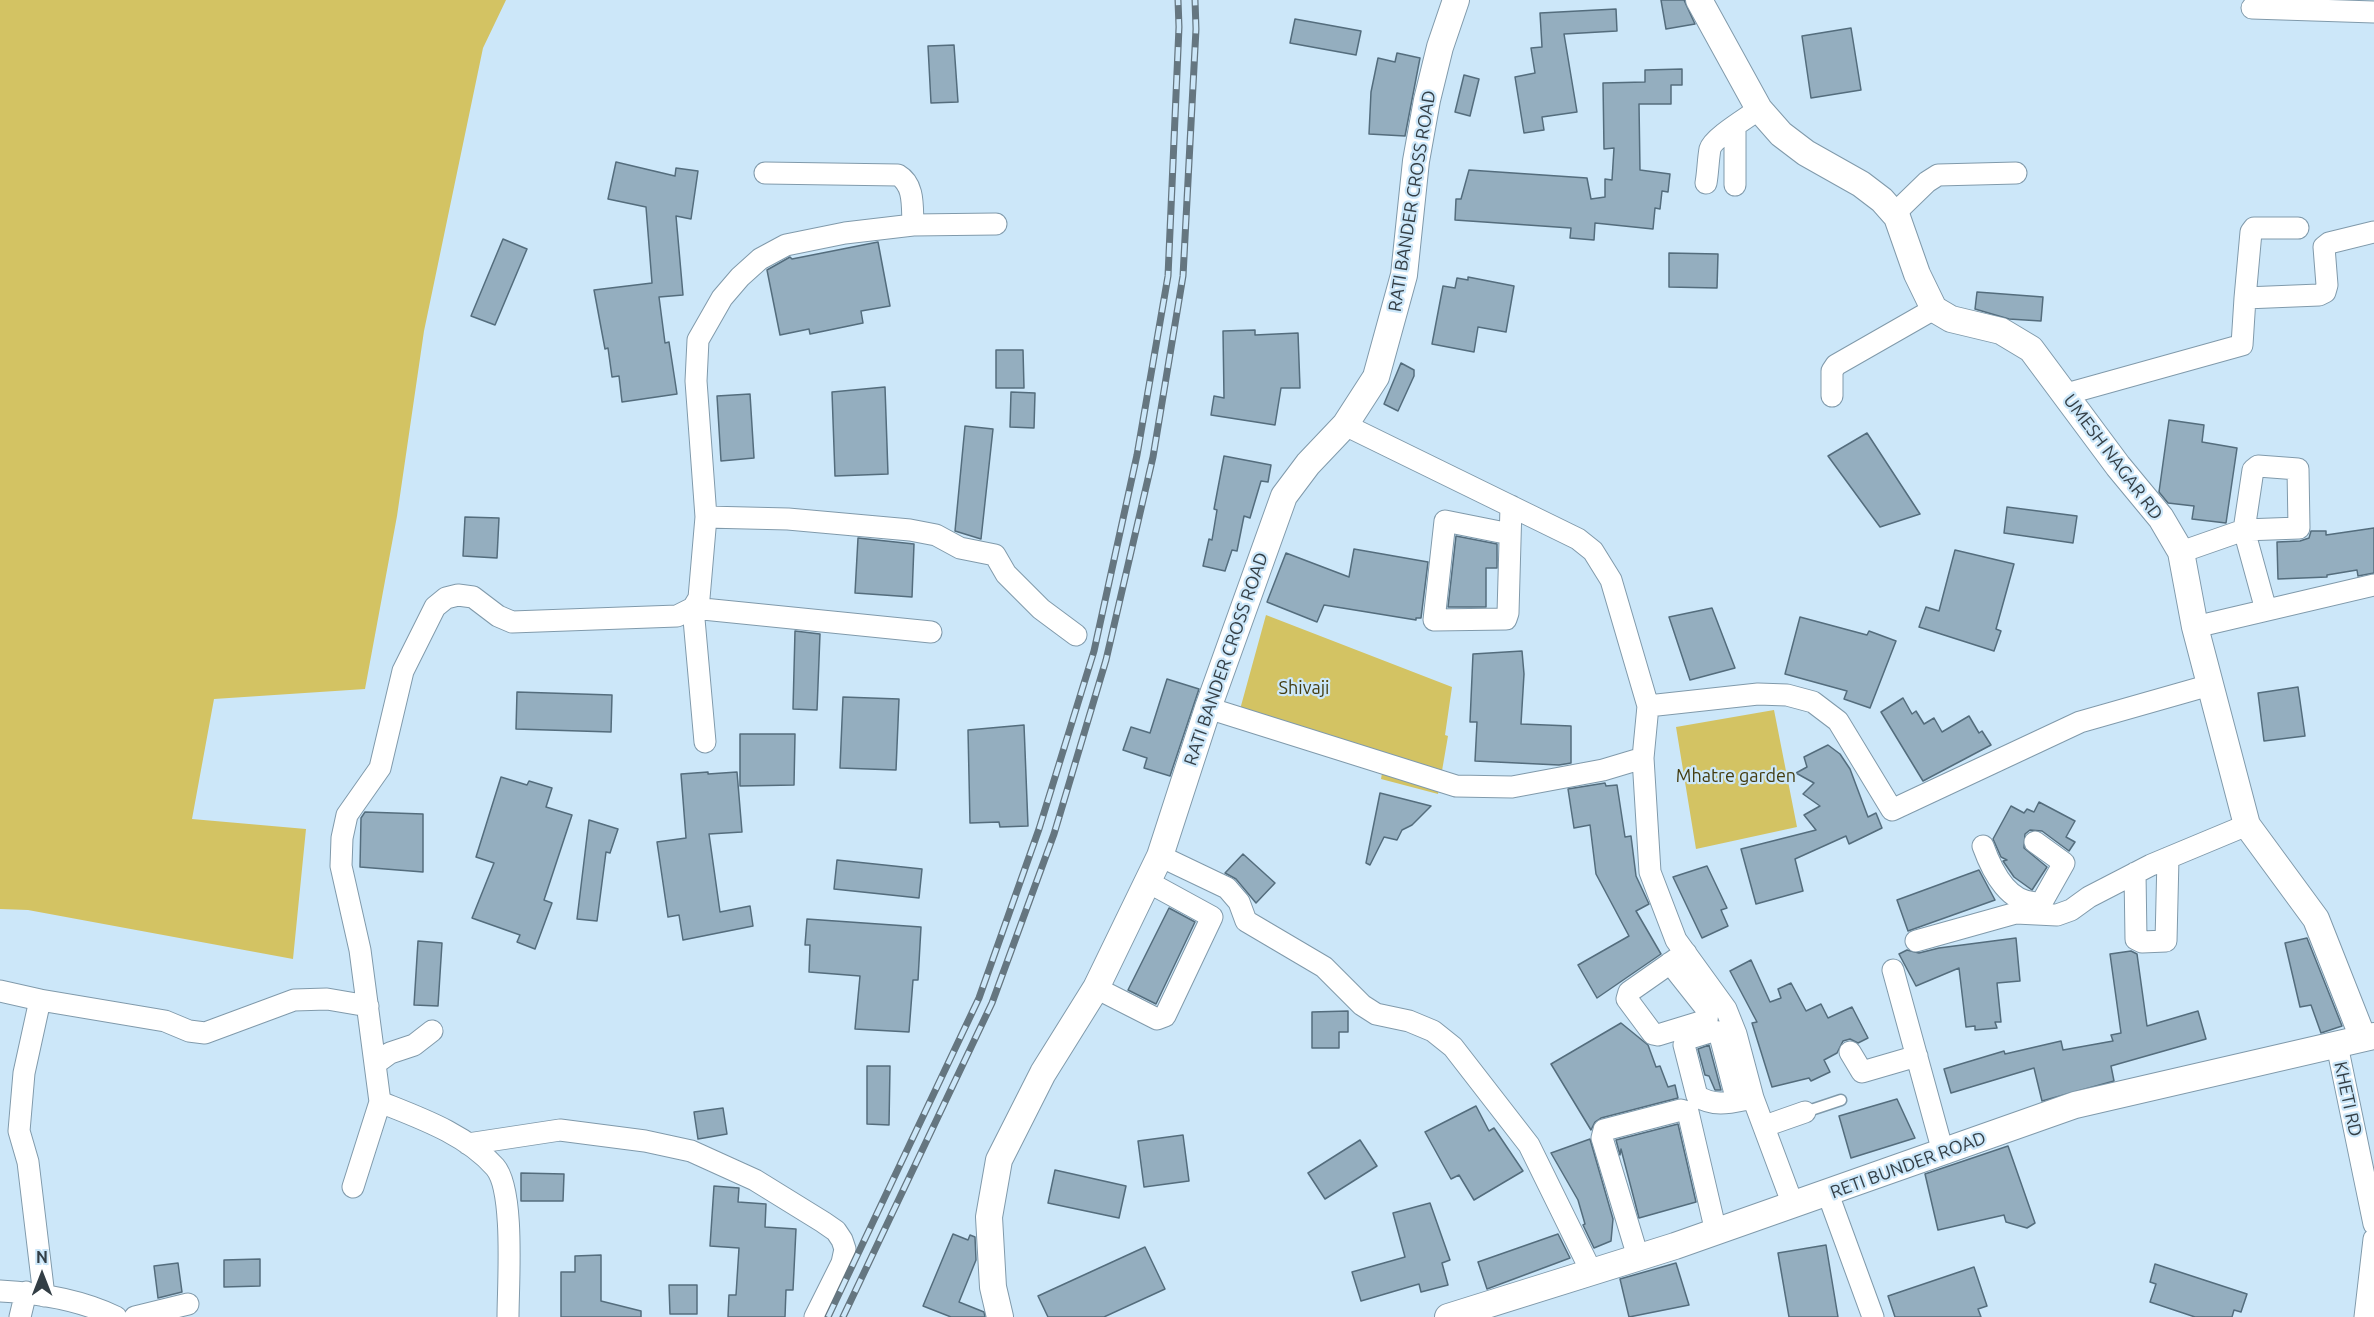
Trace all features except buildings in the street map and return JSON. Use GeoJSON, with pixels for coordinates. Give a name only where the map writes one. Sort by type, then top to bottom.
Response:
{"type":"FeatureCollection","features":[{"type":"Feature","properties":{"kind":"street","name":"RATI BANDER CROSS ROAD"},"geometry":{"type":"LineString","coordinates":[[999,1317],[993,1287],[989,1217],[999,1160],[1043,1073],[1096,988],[1160,856],[1208,708],[1284,496],[1308,464],[1345,425],[1376,377],[1404,275],[1416,161],[1427,100],[1440,47],[1456,0]]}},
{"type":"Feature","properties":{"kind":"street"},"geometry":{"type":"LineString","coordinates":[[1699,0],[1759,109],[1781,134],[1806,153],[1861,184],[1882,200],[1894,214],[1921,284],[1934,309],[1836,365],[1832,371],[1832,396]]}},
{"type":"Feature","properties":{"kind":"street"},"geometry":{"type":"LineString","coordinates":[[2252,8],[2374,12]]}},
{"type":"Feature","properties":{"kind":"street"},"geometry":{"type":"LineString","coordinates":[[1706,183],[1711,147],[1720,135],[1735,128],[1759,109]]}},
{"type":"Feature","properties":{"kind":"street"},"geometry":{"type":"LineString","coordinates":[[1735,128],[1735,185]]}},
{"type":"Feature","properties":{"kind":"street"},"geometry":{"type":"LineString","coordinates":[[765,173],[898,175],[906,180],[910,188],[913,225]]}},
{"type":"Feature","properties":{"kind":"street"},"geometry":{"type":"LineString","coordinates":[[1894,214],[1927,182],[1938,175],[2016,173]]}},
{"type":"Feature","properties":{"kind":"street"},"geometry":{"type":"LineString","coordinates":[[705,742],[693,608],[699,597],[706,517],[696,381],[698,340],[722,298],[740,277],[760,259],[786,245],[844,233],[913,225],[996,225]]}},
{"type":"Feature","properties":{"kind":"street"},"geometry":{"type":"LineString","coordinates":[[2066,394],[2242,345],[2252,232],[2254,228],[2298,228]]}},
{"type":"Feature","properties":{"kind":"street"},"geometry":{"type":"LineString","coordinates":[[2245,298],[2319,295],[2325,292],[2328,285],[2324,247],[2329,243],[2374,232]]}},
{"type":"Feature","properties":{"kind":"street","name":"UMESH NAGAR RD"},"geometry":{"type":"LineString","coordinates":[[1934,309],[1952,319],[2001,331],[2031,349],[2118,466],[2161,518],[2181,552],[2195,627],[2247,825],[2316,920],[2368,1037]]}},
{"type":"Feature","properties":{"kind":"street"},"geometry":{"type":"LineString","coordinates":[[1345,425],[1578,539],[1604,566],[1611,580],[1648,706],[1643,759],[1650,872],[1677,940],[1678,958],[1726,1009],[1745,1100],[1765,1126],[1793,1205]]}},
{"type":"Feature","properties":{"kind":"street"},"geometry":{"type":"LineString","coordinates":[[1510,534],[1445,521],[1434,620],[1506,619],[1510,534],[1511,506]]}},
{"type":"Feature","properties":{"kind":"street"},"geometry":{"type":"LineString","coordinates":[[706,517],[788,519],[936,535],[960,548],[995,555],[1006,574],[1041,609],[1077,635]]}},
{"type":"Feature","properties":{"kind":"street"},"geometry":{"type":"LineString","coordinates":[[2181,552],[2244,530],[2266,610]]}},
{"type":"Feature","properties":{"kind":"street"},"geometry":{"type":"LineString","coordinates":[[2195,627],[2374,585]]}},
{"type":"Feature","properties":{"kind":"street"},"geometry":{"type":"LineString","coordinates":[[353,1187],[380,1102],[360,950],[341,866],[342,838],[347,815],[380,768],[403,671],[435,606],[446,598],[458,595],[473,597],[498,616],[513,622],[654,618],[677,616],[693,608],[931,632]]}},
{"type":"Feature","properties":{"kind":"street"},"geometry":{"type":"LineString","coordinates":[[1648,706],[1758,694],[1787,695],[1813,702],[1838,721],[1892,810],[2080,722],[2210,685]]}},
{"type":"Feature","properties":{"kind":"street"},"geometry":{"type":"LineString","coordinates":[[1208,708],[1456,786],[1512,787],[1603,770],[1643,759]]}},
{"type":"Feature","properties":{"kind":"street"},"geometry":{"type":"LineString","coordinates":[[1916,941],[2016,913],[2057,915],[2071,910],[2089,897],[2135,873],[2247,825]]}},
{"type":"Feature","properties":{"kind":"street"},"geometry":{"type":"LineString","coordinates":[[2016,913],[2001,898],[1983,855],[1993,873],[2008,890],[2027,902],[2042,902],[2064,863],[2035,842]]}},
{"type":"Feature","properties":{"kind":"street"},"geometry":{"type":"LineString","coordinates":[[1160,856],[1227,888],[1239,902],[1246,921],[1324,967],[1362,1005],[1376,1014],[1409,1021],[1433,1031],[1453,1047],[1529,1145],[1592,1273]]}},
{"type":"Feature","properties":{"kind":"street"},"geometry":{"type":"LineString","coordinates":[[2135,873],[2136,939],[2142,942],[2166,941],[2168,858]]}},
{"type":"Feature","properties":{"kind":"street"},"geometry":{"type":"LineString","coordinates":[[1096,988],[1157,1019],[1165,1017],[1212,916],[1148,882]]}},
{"type":"Feature","properties":{"kind":"street"},"geometry":{"type":"LineString","coordinates":[[2048,888],[2071,910]]}},
{"type":"Feature","properties":{"kind":"street"},"geometry":{"type":"LineString","coordinates":[[1893,970],[1943,1152]]}},
{"type":"Feature","properties":{"kind":"street"},"geometry":{"type":"LineString","coordinates":[[0,991],[165,1021],[189,1031],[205,1033],[294,1000],[327,999],[368,1006]]}},
{"type":"Feature","properties":{"kind":"street"},"geometry":{"type":"LineString","coordinates":[[20,1317],[35,1294],[28,1162],[19,1131],[24,1073],[40,1000]]}},
{"type":"Feature","properties":{"kind":"street"},"geometry":{"type":"LineString","coordinates":[[375,1064],[390,1053],[414,1045],[432,1031]]}},
{"type":"Feature","properties":{"kind":"street","name":"RETI BUNDER ROAD"},"geometry":{"type":"LineString","coordinates":[[1448,1317],[1716,1232],[2075,1106],[2368,1037]]}},
{"type":"Feature","properties":{"kind":"street","name":"KHETI RD"},"geometry":{"type":"LineString","coordinates":[[2337,1045],[2374,1224]]}},
{"type":"Feature","properties":{"kind":"street"},"geometry":{"type":"LineString","coordinates":[[1850,1052],[1862,1072],[1917,1056]]}},
{"type":"Feature","properties":{"kind":"street"},"geometry":{"type":"LineString","coordinates":[[380,1102],[432,1122],[468,1144],[496,1168],[505,1186],[508,1221],[508,1317]]}},
{"type":"Feature","properties":{"kind":"street"},"geometry":{"type":"LineString","coordinates":[[1638,1257],[1602,1138],[1604,1130],[1681,1110],[1688,1112],[1716,1232]]}},
{"type":"Feature","properties":{"kind":"street"},"geometry":{"type":"LineString","coordinates":[[1765,1126],[1805,1112]]}},
{"type":"Feature","properties":{"kind":"street"},"geometry":{"type":"LineString","coordinates":[[468,1144],[560,1130],[634,1139],[691,1151],[754,1180],[830,1227],[842,1240],[845,1249],[842,1263],[815,1317]]}},
{"type":"Feature","properties":{"kind":"street"},"geometry":{"type":"LineString","coordinates":[[1828,1194],[1873,1317]]}},
{"type":"Feature","properties":{"kind":"street"},"geometry":{"type":"LineString","coordinates":[[2365,1317],[2374,1239]]}},
{"type":"Feature","properties":{"kind":"street"},"geometry":{"type":"LineString","coordinates":[[0,1291],[35,1294],[95,1307],[116,1317]]}},
{"type":"Feature","properties":{"kind":"street"},"geometry":{"type":"LineString","coordinates":[[135,1317],[188,1304]]}},
{"type":"Feature","properties":{"kind":"lane"},"geometry":{"type":"LineString","coordinates":[[1805,1112],[1841,1100]]}},
{"type":"Feature","properties":{"kind":"green space"},"geometry":{"type":"Polygon","coordinates":[[[0,0],[506,0],[483,48],[424,331],[397,516],[365,689],[214,699],[192,819],[306,829],[293,959],[28,910],[0,909],[0,0]]]}},
{"type":"Feature","properties":{"kind":"green space","name":"Shivaji"},"geometry":{"type":"Polygon","coordinates":[[[1266,615],[1452,687],[1445,735],[1448,736],[1438,794],[1381,779],[1382,773],[1236,724],[1266,615]]]}},
{"type":"Feature","properties":{"kind":"green space","name":"Mhatre garden"},"geometry":{"type":"Polygon","coordinates":[[[1774,710],[1797,827],[1696,849],[1676,727],[1774,710]]]}},
{"type":"Feature","properties":{"kind":"railway"},"geometry":{"type":"LineString","coordinates":[[828,1317],[979,998],[1039,829],[1094,651],[1137,455],[1168,276],[1179,27],[1178,0]]}},
{"type":"Feature","properties":{"kind":"railway"},"geometry":{"type":"LineString","coordinates":[[843,1317],[992,1003],[1054,834],[1106,660],[1153,457],[1183,276],[1196,29],[1195,0]]}}]}
